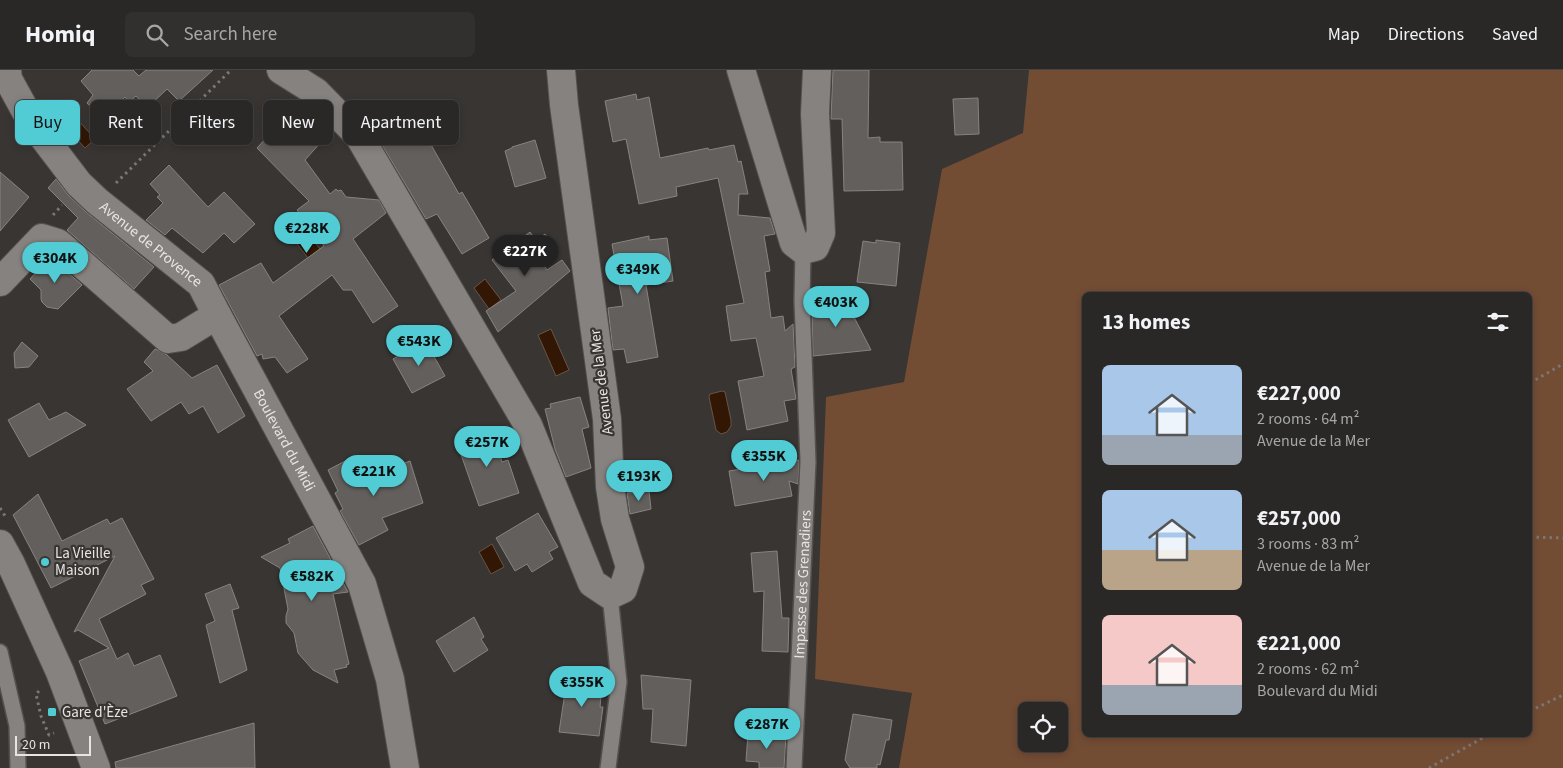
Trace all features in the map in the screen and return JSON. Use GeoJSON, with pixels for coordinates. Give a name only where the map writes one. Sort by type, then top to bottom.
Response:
{"type":"FeatureCollection","features":[{"type":"Feature","properties":{"kind":"street"},"geometry":{"type":"LineString","coordinates":[[282,70],[316,92],[359,136],[528,425],[592,583],[610,595]]}},
{"type":"Feature","properties":{"kind":"street","name":"Avenue de la Mer"},"geometry":{"type":"LineString","coordinates":[[561,70],[607,420],[610,487],[615,519],[630,567],[623,589],[610,595]]}},
{"type":"Feature","properties":{"kind":"street"},"geometry":{"type":"LineString","coordinates":[[742,70],[794,243],[803,250],[814,247],[821,233],[815,114],[817,70]]}},
{"type":"Feature","properties":{"kind":"street","name":"Avenue de Provence"},"geometry":{"type":"LineString","coordinates":[[5,76],[31,121],[88,193],[201,284],[217,315]]}},
{"type":"Feature","properties":{"kind":"street"},"geometry":{"type":"LineString","coordinates":[[0,282],[42,238],[58,243],[168,339],[182,337],[217,315]]}},
{"type":"Feature","properties":{"kind":"street","name":"Boulevard du Midi"},"geometry":{"type":"LineString","coordinates":[[217,315],[362,584],[390,679],[405,768]]}},
{"type":"Feature","properties":{"kind":"street"},"geometry":{"type":"LineString","coordinates":[[0,544],[12,564],[60,672],[96,768]]}},
{"type":"Feature","properties":{"kind":"lane","name":"Impasse des Grenadiers"},"geometry":{"type":"LineString","coordinates":[[794,768],[808,462],[802,301],[803,250]]}},
{"type":"Feature","properties":{"kind":"lane"},"geometry":{"type":"LineString","coordinates":[[608,768],[619,682],[610,595]]}},
{"type":"Feature","properties":{"kind":"lane"},"geometry":{"type":"LineString","coordinates":[[0,652],[17,726],[18,768]]}},
{"type":"Feature","properties":{"kind":"path"},"geometry":{"type":"LineString","coordinates":[[42,238],[48,222],[88,193],[231,70]]}},
{"type":"Feature","properties":{"kind":"path"},"geometry":{"type":"LineString","coordinates":[[1532,382],[1563,364]]}},
{"type":"Feature","properties":{"kind":"path"},"geometry":{"type":"LineString","coordinates":[[1532,537],[1563,538]]}},
{"type":"Feature","properties":{"kind":"path"},"geometry":{"type":"LineString","coordinates":[[36,694],[41,716],[49,735]]}},
{"type":"Feature","properties":{"kind":"path"},"geometry":{"type":"LineString","coordinates":[[1532,710],[1563,695]]}},
{"type":"Feature","properties":{"kind":"path"},"geometry":{"type":"LineString","coordinates":[[1429,768],[1484,737]]}},
{"type":"Feature","properties":{"kind":"shaded area"},"geometry":{"type":"Polygon","coordinates":[[[1029,70],[1563,70],[1563,768],[899,768],[912,693],[815,679],[826,397],[904,382],[942,169],[1023,133],[1029,70]]]}},
{"type":"Feature","properties":{"kind":"shaded area"},"geometry":{"type":"Polygon","coordinates":[[[80,122],[90,133],[90,144],[85,148],[80,142],[80,122]]]}},
{"type":"Feature","properties":{"kind":"shaded area"},"geometry":{"type":"Polygon","coordinates":[[[300,223],[320,249],[308,258],[288,232],[300,223]]]}},
{"type":"Feature","properties":{"kind":"shaded area"},"geometry":{"type":"Polygon","coordinates":[[[485,279],[501,300],[489,309],[474,288],[485,279]]]}},
{"type":"Feature","properties":{"kind":"shaded area"},"geometry":{"type":"Polygon","coordinates":[[[551,329],[569,370],[556,376],[538,335],[551,329]]]}},
{"type":"Feature","properties":{"kind":"shaded area"},"geometry":{"type":"Polygon","coordinates":[[[725,392],[731,426],[727,432],[721,434],[716,430],[709,397],[710,394],[725,392]]]}},
{"type":"Feature","properties":{"kind":"shaded area"},"geometry":{"type":"Polygon","coordinates":[[[492,544],[504,567],[491,574],[479,552],[492,544]]]}},
{"type":"Feature","properties":{"kind":"building"},"geometry":{"type":"Polygon","coordinates":[[[92,70],[133,70],[139,76],[146,70],[213,70],[180,100],[167,89],[155,100],[140,100],[136,96],[131,100],[127,100],[125,97],[122,100],[90,100],[90,106],[87,103],[93,95],[81,81],[92,70]]]}},
{"type":"Feature","properties":{"kind":"building"},"geometry":{"type":"Polygon","coordinates":[[[833,70],[869,70],[868,138],[880,137],[880,142],[902,142],[903,190],[844,191],[842,119],[831,119],[833,70]]]}},
{"type":"Feature","properties":{"kind":"building"},"geometry":{"type":"Polygon","coordinates":[[[636,94],[637,100],[649,97],[660,158],[708,148],[709,150],[734,145],[738,162],[741,161],[748,194],[739,194],[738,215],[770,218],[775,234],[764,236],[770,271],[765,272],[771,318],[783,316],[785,331],[793,324],[795,367],[791,369],[796,399],[784,401],[788,421],[747,430],[738,381],[764,376],[756,338],[731,341],[726,306],[744,303],[718,178],[676,187],[677,196],[639,204],[626,139],[613,142],[605,101],[636,94]]]}},
{"type":"Feature","properties":{"kind":"building"},"geometry":{"type":"Polygon","coordinates":[[[978,98],[979,134],[955,135],[953,99],[978,98]]]}},
{"type":"Feature","properties":{"kind":"building"},"geometry":{"type":"Polygon","coordinates":[[[535,140],[546,178],[515,187],[505,151],[535,140]]]}},
{"type":"Feature","properties":{"kind":"building"},"geometry":{"type":"Polygon","coordinates":[[[263,141],[263,145],[318,145],[305,160],[330,194],[336,189],[338,191],[341,190],[346,197],[379,200],[386,213],[353,239],[398,306],[373,323],[352,290],[343,290],[332,275],[279,316],[308,359],[287,373],[275,357],[263,359],[262,354],[257,356],[219,285],[261,263],[273,283],[324,246],[297,210],[309,201],[257,148],[263,141]]]}},
{"type":"Feature","properties":{"kind":"building"},"geometry":{"type":"Polygon","coordinates":[[[382,145],[431,145],[459,194],[462,192],[489,238],[462,254],[437,214],[426,219],[382,145]]]}},
{"type":"Feature","properties":{"kind":"building"},"geometry":{"type":"Polygon","coordinates":[[[169,165],[208,207],[224,192],[255,224],[234,243],[224,233],[203,253],[172,228],[165,235],[146,220],[163,203],[157,197],[160,195],[150,184],[169,165]]]}},
{"type":"Feature","properties":{"kind":"building"},"geometry":{"type":"Polygon","coordinates":[[[0,172],[29,197],[0,231],[0,172]]]}},
{"type":"Feature","properties":{"kind":"building"},"geometry":{"type":"Polygon","coordinates":[[[56,179],[68,195],[86,212],[154,267],[134,289],[67,230],[78,218],[48,188],[56,179]]]}},
{"type":"Feature","properties":{"kind":"building"},"geometry":{"type":"Polygon","coordinates":[[[530,232],[536,240],[545,234],[557,250],[542,262],[547,270],[562,260],[570,271],[498,332],[486,311],[516,291],[492,260],[530,232]]]}},
{"type":"Feature","properties":{"kind":"building"},"geometry":{"type":"Polygon","coordinates":[[[649,236],[649,240],[667,238],[673,281],[646,285],[658,357],[627,363],[624,349],[613,350],[608,308],[623,306],[612,244],[649,236]]]}},
{"type":"Feature","properties":{"kind":"building"},"geometry":{"type":"Polygon","coordinates":[[[876,240],[900,243],[896,286],[857,282],[863,241],[876,243],[876,240]]]}},
{"type":"Feature","properties":{"kind":"building"},"geometry":{"type":"Polygon","coordinates":[[[50,257],[82,285],[58,309],[47,307],[42,302],[41,290],[30,279],[50,257]]]}},
{"type":"Feature","properties":{"kind":"building"},"geometry":{"type":"Polygon","coordinates":[[[839,288],[871,350],[813,356],[812,310],[839,288]]]}},
{"type":"Feature","properties":{"kind":"building"},"geometry":{"type":"Polygon","coordinates":[[[22,342],[38,356],[29,367],[15,368],[14,353],[22,342]]]}},
{"type":"Feature","properties":{"kind":"building"},"geometry":{"type":"Polygon","coordinates":[[[419,344],[427,344],[445,376],[412,393],[393,359],[419,344]]]}},
{"type":"Feature","properties":{"kind":"building"},"geometry":{"type":"Polygon","coordinates":[[[155,349],[166,354],[192,378],[217,365],[245,416],[218,433],[203,406],[189,414],[181,402],[151,421],[127,389],[153,371],[144,362],[155,349]]]}},
{"type":"Feature","properties":{"kind":"building"},"geometry":{"type":"Polygon","coordinates":[[[580,397],[589,427],[582,429],[591,468],[566,477],[555,449],[545,409],[551,408],[550,404],[580,397]]]}},
{"type":"Feature","properties":{"kind":"building"},"geometry":{"type":"Polygon","coordinates":[[[39,403],[49,420],[66,412],[86,425],[29,457],[8,420],[39,403]]]}},
{"type":"Feature","properties":{"kind":"building"},"geometry":{"type":"Polygon","coordinates":[[[481,431],[483,436],[493,432],[502,462],[508,460],[519,493],[479,506],[456,440],[481,431]]]}},
{"type":"Feature","properties":{"kind":"building"},"geometry":{"type":"Polygon","coordinates":[[[351,458],[362,479],[410,461],[423,503],[382,518],[388,530],[359,545],[340,511],[343,509],[335,493],[338,491],[328,470],[351,458]]]}},
{"type":"Feature","properties":{"kind":"building"},"geometry":{"type":"Polygon","coordinates":[[[799,460],[798,484],[789,481],[792,496],[735,506],[729,471],[799,460]]]}},
{"type":"Feature","properties":{"kind":"building"},"geometry":{"type":"Polygon","coordinates":[[[649,491],[651,509],[630,514],[627,493],[649,491]]]}},
{"type":"Feature","properties":{"kind":"building"},"geometry":{"type":"Polygon","coordinates":[[[38,494],[62,541],[107,519],[110,524],[122,518],[154,579],[141,585],[146,594],[99,619],[117,659],[128,653],[134,666],[160,655],[177,696],[105,724],[79,661],[109,648],[78,630],[74,632],[115,556],[51,588],[13,515],[38,494]]]}},
{"type":"Feature","properties":{"kind":"building"},"geometry":{"type":"Polygon","coordinates":[[[538,513],[558,547],[549,552],[553,559],[532,572],[527,564],[515,571],[496,538],[538,513]]]}},
{"type":"Feature","properties":{"kind":"building"},"geometry":{"type":"Polygon","coordinates":[[[313,526],[348,592],[333,594],[349,664],[346,665],[347,667],[334,670],[338,683],[313,670],[298,653],[294,633],[286,623],[288,609],[280,568],[261,557],[290,543],[288,539],[313,526]]]}},
{"type":"Feature","properties":{"kind":"building"},"geometry":{"type":"Polygon","coordinates":[[[777,551],[782,618],[789,618],[788,652],[762,651],[764,591],[754,592],[751,553],[777,551]]]}},
{"type":"Feature","properties":{"kind":"building"},"geometry":{"type":"Polygon","coordinates":[[[230,584],[239,608],[232,610],[247,670],[220,683],[206,625],[215,621],[205,594],[230,584]]]}},
{"type":"Feature","properties":{"kind":"building"},"geometry":{"type":"Polygon","coordinates":[[[474,617],[484,637],[481,639],[488,650],[454,672],[436,641],[474,617]]]}},
{"type":"Feature","properties":{"kind":"building"},"geometry":{"type":"Polygon","coordinates":[[[641,675],[691,680],[686,746],[651,742],[653,709],[643,709],[641,675]]]}},
{"type":"Feature","properties":{"kind":"building"},"geometry":{"type":"Polygon","coordinates":[[[567,679],[602,684],[600,707],[603,707],[599,736],[559,732],[567,679]]]}},
{"type":"Feature","properties":{"kind":"building"},"geometry":{"type":"Polygon","coordinates":[[[853,714],[892,720],[889,740],[886,740],[880,765],[877,764],[877,768],[850,768],[845,760],[853,714]]]}},
{"type":"Feature","properties":{"kind":"building"},"geometry":{"type":"Polygon","coordinates":[[[254,723],[255,768],[116,768],[115,762],[254,723]]]}},
{"type":"Feature","properties":{"kind":"building"},"geometry":{"type":"Polygon","coordinates":[[[748,734],[786,735],[784,768],[759,768],[759,762],[746,761],[748,734]]]}},
{"type":"Feature","properties":{"kind":"place","name":"La Vieille Maison"},"geometry":{"type":"Point","coordinates":[45,562]}},
{"type":"Feature","properties":{"kind":"place","name":"Gare d'Èze"},"geometry":{"type":"Point","coordinates":[52,712]}}]}
